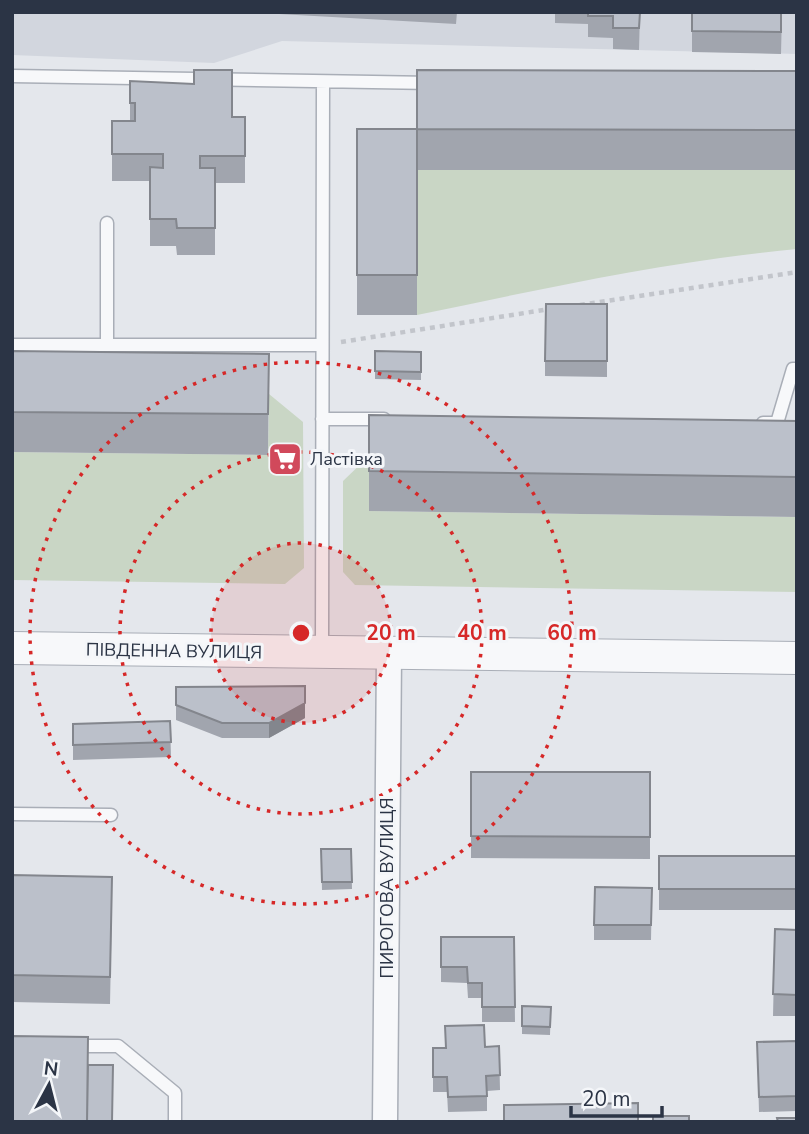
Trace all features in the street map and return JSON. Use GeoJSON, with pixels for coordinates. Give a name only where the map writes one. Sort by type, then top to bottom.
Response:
{"type":"FeatureCollection","features":[{"type":"Feature","properties":{"kind":"street","name":"ПІВДЕННА ВУЛИЦЯ"},"geometry":{"type":"LineString","coordinates":[[12,648],[389,655],[797,658]]}},
{"type":"Feature","properties":{"kind":"street","name":"ПИРОГОВА ВУЛИЦЯ"},"geometry":{"type":"LineString","coordinates":[[385,1122],[389,655]]}},
{"type":"Feature","properties":{"kind":"lane"},"geometry":{"type":"LineString","coordinates":[[12,76],[449,83]]}},
{"type":"Feature","properties":{"kind":"lane"},"geometry":{"type":"LineString","coordinates":[[322,653],[323,83]]}},
{"type":"Feature","properties":{"kind":"lane"},"geometry":{"type":"LineString","coordinates":[[107,223],[107,345]]}},
{"type":"Feature","properties":{"kind":"lane"},"geometry":{"type":"LineString","coordinates":[[12,345],[321,345]]}},
{"type":"Feature","properties":{"kind":"lane"},"geometry":{"type":"LineString","coordinates":[[750,423],[777,423],[793,369],[797,369]]}},
{"type":"Feature","properties":{"kind":"lane"},"geometry":{"type":"LineString","coordinates":[[322,419],[404,419]]}},
{"type":"Feature","properties":{"kind":"lane"},"geometry":{"type":"LineString","coordinates":[[12,814],[111,815]]}},
{"type":"Feature","properties":{"kind":"lane"},"geometry":{"type":"LineString","coordinates":[[65,1045],[118,1046],[175,1093],[175,1122]]}},
{"type":"Feature","properties":{"kind":"path"},"geometry":{"type":"LineString","coordinates":[[570,306],[797,272]]}},
{"type":"Feature","properties":{"kind":"path"},"geometry":{"type":"LineString","coordinates":[[321,345],[557,308]]}},
{"type":"Feature","properties":{"kind":"shaded area"},"geometry":{"type":"Polygon","coordinates":[[[12,12],[797,12],[797,54],[282,41],[214,63],[12,55],[12,12]]]}},
{"type":"Feature","properties":{"kind":"green space"},"geometry":{"type":"Polygon","coordinates":[[[417,170],[797,170],[797,249],[653,268],[417,315],[417,170]]]}},
{"type":"Feature","properties":{"kind":"green space"},"geometry":{"type":"Polygon","coordinates":[[[269,394],[303,422],[304,568],[285,584],[12,580],[12,452],[268,455],[269,394]]]}},
{"type":"Feature","properties":{"kind":"green space"},"geometry":{"type":"Polygon","coordinates":[[[369,456],[369,511],[797,517],[797,592],[355,585],[343,572],[343,481],[369,456]]]}},
{"type":"Feature","properties":{"kind":"building"},"geometry":{"type":"Polygon","coordinates":[[[588,12],[640,12],[639,28],[613,28],[613,16],[588,16],[588,12]]]}},
{"type":"Feature","properties":{"kind":"building"},"geometry":{"type":"Polygon","coordinates":[[[692,12],[781,12],[781,32],[692,31],[692,12]]]}},
{"type":"Feature","properties":{"kind":"building"},"geometry":{"type":"Polygon","coordinates":[[[194,70],[232,70],[232,117],[245,117],[245,156],[200,156],[200,168],[215,168],[215,228],[177,228],[176,219],[150,219],[150,167],[163,168],[163,154],[112,154],[112,121],[135,121],[135,103],[130,103],[130,81],[194,84],[194,70]]]}},
{"type":"Feature","properties":{"kind":"building"},"geometry":{"type":"Polygon","coordinates":[[[417,70],[797,71],[797,130],[417,129],[417,70]]]}},
{"type":"Feature","properties":{"kind":"building"},"geometry":{"type":"Polygon","coordinates":[[[357,129],[417,129],[417,275],[357,275],[357,129]]]}},
{"type":"Feature","properties":{"kind":"building"},"geometry":{"type":"Polygon","coordinates":[[[546,304],[607,304],[607,361],[545,361],[546,304]]]}},
{"type":"Feature","properties":{"kind":"building"},"geometry":{"type":"Polygon","coordinates":[[[12,351],[269,354],[268,414],[12,412],[12,351]]]}},
{"type":"Feature","properties":{"kind":"building"},"geometry":{"type":"Polygon","coordinates":[[[375,351],[421,352],[421,372],[375,371],[375,351]]]}},
{"type":"Feature","properties":{"kind":"building"},"geometry":{"type":"Polygon","coordinates":[[[369,415],[797,421],[797,477],[369,471],[369,415]]]}},
{"type":"Feature","properties":{"kind":"building"},"geometry":{"type":"Polygon","coordinates":[[[305,686],[305,703],[269,723],[222,723],[176,705],[176,687],[305,686]]]}},
{"type":"Feature","properties":{"kind":"building"},"geometry":{"type":"Polygon","coordinates":[[[170,721],[171,742],[73,745],[73,724],[170,721]]]}},
{"type":"Feature","properties":{"kind":"building"},"geometry":{"type":"Polygon","coordinates":[[[471,772],[650,772],[650,837],[471,836],[471,772]]]}},
{"type":"Feature","properties":{"kind":"building"},"geometry":{"type":"Polygon","coordinates":[[[321,849],[351,849],[352,882],[322,882],[321,849]]]}},
{"type":"Feature","properties":{"kind":"building"},"geometry":{"type":"Polygon","coordinates":[[[659,856],[797,856],[797,889],[659,889],[659,856]]]}},
{"type":"Feature","properties":{"kind":"building"},"geometry":{"type":"Polygon","coordinates":[[[12,875],[112,877],[110,977],[12,975],[12,875]]]}},
{"type":"Feature","properties":{"kind":"building"},"geometry":{"type":"Polygon","coordinates":[[[595,887],[652,888],[651,925],[594,925],[595,887]]]}},
{"type":"Feature","properties":{"kind":"building"},"geometry":{"type":"Polygon","coordinates":[[[775,929],[797,930],[797,995],[773,994],[775,929]]]}},
{"type":"Feature","properties":{"kind":"building"},"geometry":{"type":"Polygon","coordinates":[[[441,937],[514,937],[515,1007],[482,1007],[482,983],[468,983],[467,967],[441,967],[441,937]]]}},
{"type":"Feature","properties":{"kind":"building"},"geometry":{"type":"Polygon","coordinates":[[[522,1006],[551,1007],[550,1027],[522,1026],[522,1006]]]}},
{"type":"Feature","properties":{"kind":"building"},"geometry":{"type":"Polygon","coordinates":[[[484,1025],[485,1047],[499,1046],[500,1075],[486,1076],[487,1096],[448,1097],[447,1077],[433,1077],[433,1048],[446,1048],[445,1026],[484,1025]]]}},
{"type":"Feature","properties":{"kind":"building"},"geometry":{"type":"Polygon","coordinates":[[[12,1036],[88,1037],[87,1122],[12,1122],[12,1036]]]}},
{"type":"Feature","properties":{"kind":"building"},"geometry":{"type":"Polygon","coordinates":[[[797,1041],[797,1096],[759,1097],[757,1042],[797,1041]]]}},
{"type":"Feature","properties":{"kind":"building"},"geometry":{"type":"Polygon","coordinates":[[[88,1065],[113,1065],[112,1122],[87,1122],[88,1065]]]}},
{"type":"Feature","properties":{"kind":"building"},"geometry":{"type":"Polygon","coordinates":[[[638,1103],[638,1122],[504,1122],[504,1105],[638,1103]]]}},
{"type":"Feature","properties":{"kind":"building"},"geometry":{"type":"Polygon","coordinates":[[[653,1116],[689,1116],[689,1122],[653,1122],[653,1116]]]}},
{"type":"Feature","properties":{"kind":"building"},"geometry":{"type":"Polygon","coordinates":[[[777,1118],[797,1118],[797,1122],[778,1122],[777,1118]]]}},
{"type":"Feature","properties":{"kind":"place","name":"Ластівка"},"geometry":{"type":"Point","coordinates":[285,459]}}]}
